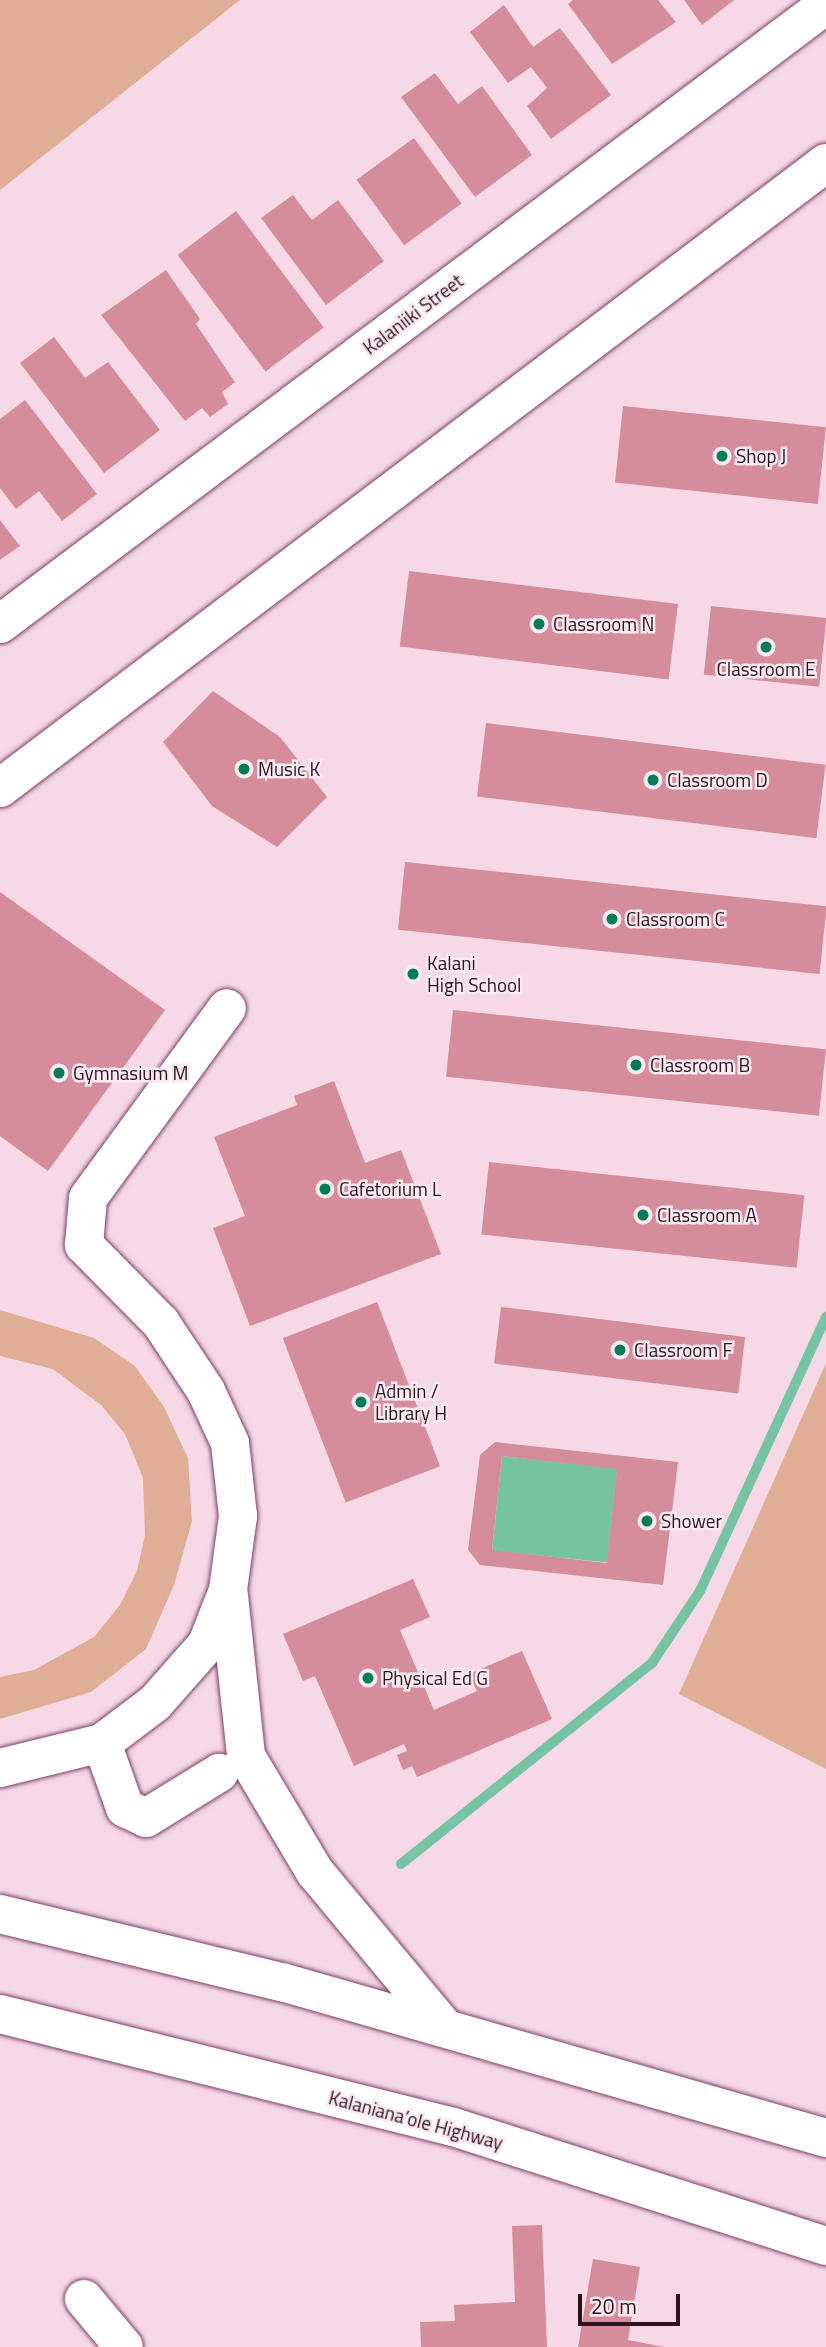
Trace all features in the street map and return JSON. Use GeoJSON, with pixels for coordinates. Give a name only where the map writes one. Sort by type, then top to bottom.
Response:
{"type":"FeatureCollection","features":[{"type":"Feature","properties":{"kind":"main road","name":"Kalaniiki Street"},"geometry":{"type":"LineString","coordinates":[[0,624],[826,5]]}},
{"type":"Feature","properties":{"kind":"main road"},"geometry":{"type":"LineString","coordinates":[[0,788],[826,163]]}},
{"type":"Feature","properties":{"kind":"main road"},"geometry":{"type":"LineString","coordinates":[[227,1008],[88,1198],[84,1245],[160,1323],[206,1391],[230,1443],[238,1516],[228,1590],[246,1756],[315,1872],[444,2027]]}},
{"type":"Feature","properties":{"kind":"main road"},"geometry":{"type":"LineString","coordinates":[[0,1768],[102,1742],[155,1703],[206,1644],[228,1590]]}},
{"type":"Feature","properties":{"kind":"main road"},"geometry":{"type":"LineString","coordinates":[[102,1742],[125,1808],[146,1818],[219,1773]]}},
{"type":"Feature","properties":{"kind":"main road"},"geometry":{"type":"LineString","coordinates":[[0,1914],[282,1982],[826,2138]]}},
{"type":"Feature","properties":{"kind":"main road","name":"Kalaniana’ole Highway"},"geometry":{"type":"LineString","coordinates":[[0,2014],[453,2127],[826,2246]]}},
{"type":"Feature","properties":{"kind":"main road"},"geometry":{"type":"LineString","coordinates":[[84,2299],[124,2347]]}},
{"type":"Feature","properties":{"kind":"shaded area"},"geometry":{"type":"Polygon","coordinates":[[[0,0],[240,0],[0,190],[0,0]]]}},
{"type":"Feature","properties":{"kind":"shaded area"},"geometry":{"type":"Polygon","coordinates":[[[0,1310],[94,1338],[135,1366],[164,1407],[188,1458],[192,1521],[174,1585],[146,1649],[91,1692],[0,1719],[0,1677],[34,1670],[94,1637],[120,1605],[137,1571],[145,1535],[143,1478],[125,1434],[101,1405],[53,1369],[0,1356],[0,1310]]]}},
{"type":"Feature","properties":{"kind":"shaded area"},"geometry":{"type":"Polygon","coordinates":[[[826,1363],[826,1769],[679,1694],[826,1363]]]}},
{"type":"Feature","properties":{"kind":"shaded area"},"geometry":{"type":"Polygon","coordinates":[[[502,1456],[617,1468],[607,1563],[492,1550],[502,1456]]]}},
{"type":"Feature","properties":{"kind":"building"},"geometry":{"type":"Polygon","coordinates":[[[573,0],[658,0],[676,22],[612,64],[568,4],[573,0]]]}},
{"type":"Feature","properties":{"kind":"building"},"geometry":{"type":"Polygon","coordinates":[[[684,0],[734,0],[702,25],[684,0]]]}},
{"type":"Feature","properties":{"kind":"building"},"geometry":{"type":"Polygon","coordinates":[[[504,5],[533,47],[560,28],[611,95],[551,139],[527,106],[547,88],[531,67],[508,83],[470,32],[504,5]]]}},
{"type":"Feature","properties":{"kind":"building"},"geometry":{"type":"Polygon","coordinates":[[[435,73],[458,104],[482,86],[532,155],[475,197],[401,97],[435,73]]]}},
{"type":"Feature","properties":{"kind":"building"},"geometry":{"type":"Polygon","coordinates":[[[414,138],[462,204],[404,245],[357,180],[414,138]]]}},
{"type":"Feature","properties":{"kind":"building"},"geometry":{"type":"Polygon","coordinates":[[[293,195],[312,220],[338,200],[384,261],[326,305],[261,218],[293,195]]]}},
{"type":"Feature","properties":{"kind":"building"},"geometry":{"type":"Polygon","coordinates":[[[236,211],[324,328],[266,372],[178,255],[236,211]]]}},
{"type":"Feature","properties":{"kind":"building"},"geometry":{"type":"Polygon","coordinates":[[[166,270],[200,319],[196,324],[235,382],[222,392],[228,404],[210,417],[202,408],[185,421],[101,315],[166,270]]]}},
{"type":"Feature","properties":{"kind":"building"},"geometry":{"type":"Polygon","coordinates":[[[54,337],[85,378],[108,362],[160,430],[104,473],[20,363],[54,337]]]}},
{"type":"Feature","properties":{"kind":"building"},"geometry":{"type":"Polygon","coordinates":[[[25,400],[97,494],[62,521],[39,491],[16,509],[0,488],[0,419],[25,400]]]}},
{"type":"Feature","properties":{"kind":"building","name":"Shop J"},"geometry":{"type":"Polygon","coordinates":[[[623,406],[826,427],[818,504],[615,483],[623,406]]]}},
{"type":"Feature","properties":{"kind":"building"},"geometry":{"type":"Polygon","coordinates":[[[0,520],[20,546],[0,560],[0,520]]]}},
{"type":"Feature","properties":{"kind":"building","name":"Classroom N"},"geometry":{"type":"Polygon","coordinates":[[[409,571],[678,604],[669,679],[400,646],[409,571]]]}},
{"type":"Feature","properties":{"kind":"building","name":"Classroom E"},"geometry":{"type":"Polygon","coordinates":[[[711,606],[826,618],[819,687],[704,675],[711,606]]]}},
{"type":"Feature","properties":{"kind":"building","name":"Music K"},"geometry":{"type":"Polygon","coordinates":[[[213,691],[280,737],[327,797],[277,847],[212,806],[163,742],[213,691]]]}},
{"type":"Feature","properties":{"kind":"building","name":"Classroom D"},"geometry":{"type":"Polygon","coordinates":[[[486,723],[825,765],[816,838],[477,796],[486,723]]]}},
{"type":"Feature","properties":{"kind":"building","name":"Classroom C"},"geometry":{"type":"Polygon","coordinates":[[[405,862],[826,906],[820,974],[398,930],[405,862]]]}},
{"type":"Feature","properties":{"kind":"building","name":"Gymnasium M"},"geometry":{"type":"Polygon","coordinates":[[[0,892],[165,1010],[48,1171],[0,1136],[0,892]]]}},
{"type":"Feature","properties":{"kind":"building","name":"Classroom B"},"geometry":{"type":"Polygon","coordinates":[[[453,1010],[826,1049],[819,1116],[446,1077],[453,1010]]]}},
{"type":"Feature","properties":{"kind":"building","name":"Cafetorium L"},"geometry":{"type":"Polygon","coordinates":[[[334,1081],[365,1163],[401,1150],[441,1254],[250,1326],[213,1228],[245,1216],[214,1137],[297,1105],[294,1096],[334,1081]]]}},
{"type":"Feature","properties":{"kind":"building","name":"Classroom A"},"geometry":{"type":"Polygon","coordinates":[[[489,1162],[804,1195],[797,1268],[481,1235],[489,1162]]]}},
{"type":"Feature","properties":{"kind":"building","name":"Admin / Library H"},"geometry":{"type":"Polygon","coordinates":[[[377,1302],[440,1466],[346,1503],[283,1338],[377,1302]]]}},
{"type":"Feature","properties":{"kind":"building","name":"Classroom F"},"geometry":{"type":"Polygon","coordinates":[[[501,1307],[745,1337],[738,1394],[494,1364],[501,1307]]]}},
{"type":"Feature","properties":{"kind":"building"},"geometry":{"type":"Polygon","coordinates":[[[495,1442],[678,1462],[663,1585],[480,1565],[468,1550],[480,1455],[495,1442]],[[502,1456],[492,1550],[607,1563],[617,1469],[502,1456]]]}},
{"type":"Feature","properties":{"kind":"building","name":"Physical Ed G"},"geometry":{"type":"Polygon","coordinates":[[[413,1579],[430,1617],[400,1630],[434,1710],[477,1691],[469,1674],[522,1651],[552,1719],[417,1777],[412,1766],[403,1770],[397,1755],[407,1751],[404,1744],[354,1766],[315,1676],[303,1681],[283,1634],[413,1579]]]}},
{"type":"Feature","properties":{"kind":"building"},"geometry":{"type":"Polygon","coordinates":[[[542,2225],[547,2347],[421,2347],[420,2322],[455,2321],[454,2305],[515,2302],[512,2226],[542,2225]]]}},
{"type":"Feature","properties":{"kind":"building"},"geometry":{"type":"Polygon","coordinates":[[[593,2259],[640,2267],[628,2340],[664,2347],[578,2347],[593,2259]]]}},
{"type":"Feature","properties":{"kind":"waterway"},"geometry":{"type":"LineString","coordinates":[[401,1864],[652,1663],[700,1591],[826,1317]]}},
{"type":"Feature","properties":{"kind":"place","name":"Shop J"},"geometry":{"type":"Point","coordinates":[722,456]}},
{"type":"Feature","properties":{"kind":"place","name":"Classroom N"},"geometry":{"type":"Point","coordinates":[539,624]}},
{"type":"Feature","properties":{"kind":"place","name":"Classroom E"},"geometry":{"type":"Point","coordinates":[766,647]}},
{"type":"Feature","properties":{"kind":"place","name":"Music K"},"geometry":{"type":"Point","coordinates":[244,769]}},
{"type":"Feature","properties":{"kind":"place","name":"Classroom D"},"geometry":{"type":"Point","coordinates":[653,780]}},
{"type":"Feature","properties":{"kind":"place","name":"Classroom C"},"geometry":{"type":"Point","coordinates":[612,919]}},
{"type":"Feature","properties":{"kind":"place","name":"Kalani High School"},"geometry":{"type":"Point","coordinates":[413,974]}},
{"type":"Feature","properties":{"kind":"place","name":"Classroom B"},"geometry":{"type":"Point","coordinates":[636,1065]}},
{"type":"Feature","properties":{"kind":"place","name":"Gymnasium M"},"geometry":{"type":"Point","coordinates":[59,1073]}},
{"type":"Feature","properties":{"kind":"place","name":"Cafetorium L"},"geometry":{"type":"Point","coordinates":[325,1189]}},
{"type":"Feature","properties":{"kind":"place","name":"Classroom A"},"geometry":{"type":"Point","coordinates":[643,1215]}},
{"type":"Feature","properties":{"kind":"place","name":"Classroom F"},"geometry":{"type":"Point","coordinates":[620,1350]}},
{"type":"Feature","properties":{"kind":"place","name":"Admin / Library H"},"geometry":{"type":"Point","coordinates":[361,1402]}},
{"type":"Feature","properties":{"kind":"place","name":"Shower"},"geometry":{"type":"Point","coordinates":[647,1521]}},
{"type":"Feature","properties":{"kind":"place","name":"Physical Ed G"},"geometry":{"type":"Point","coordinates":[368,1678]}}]}
